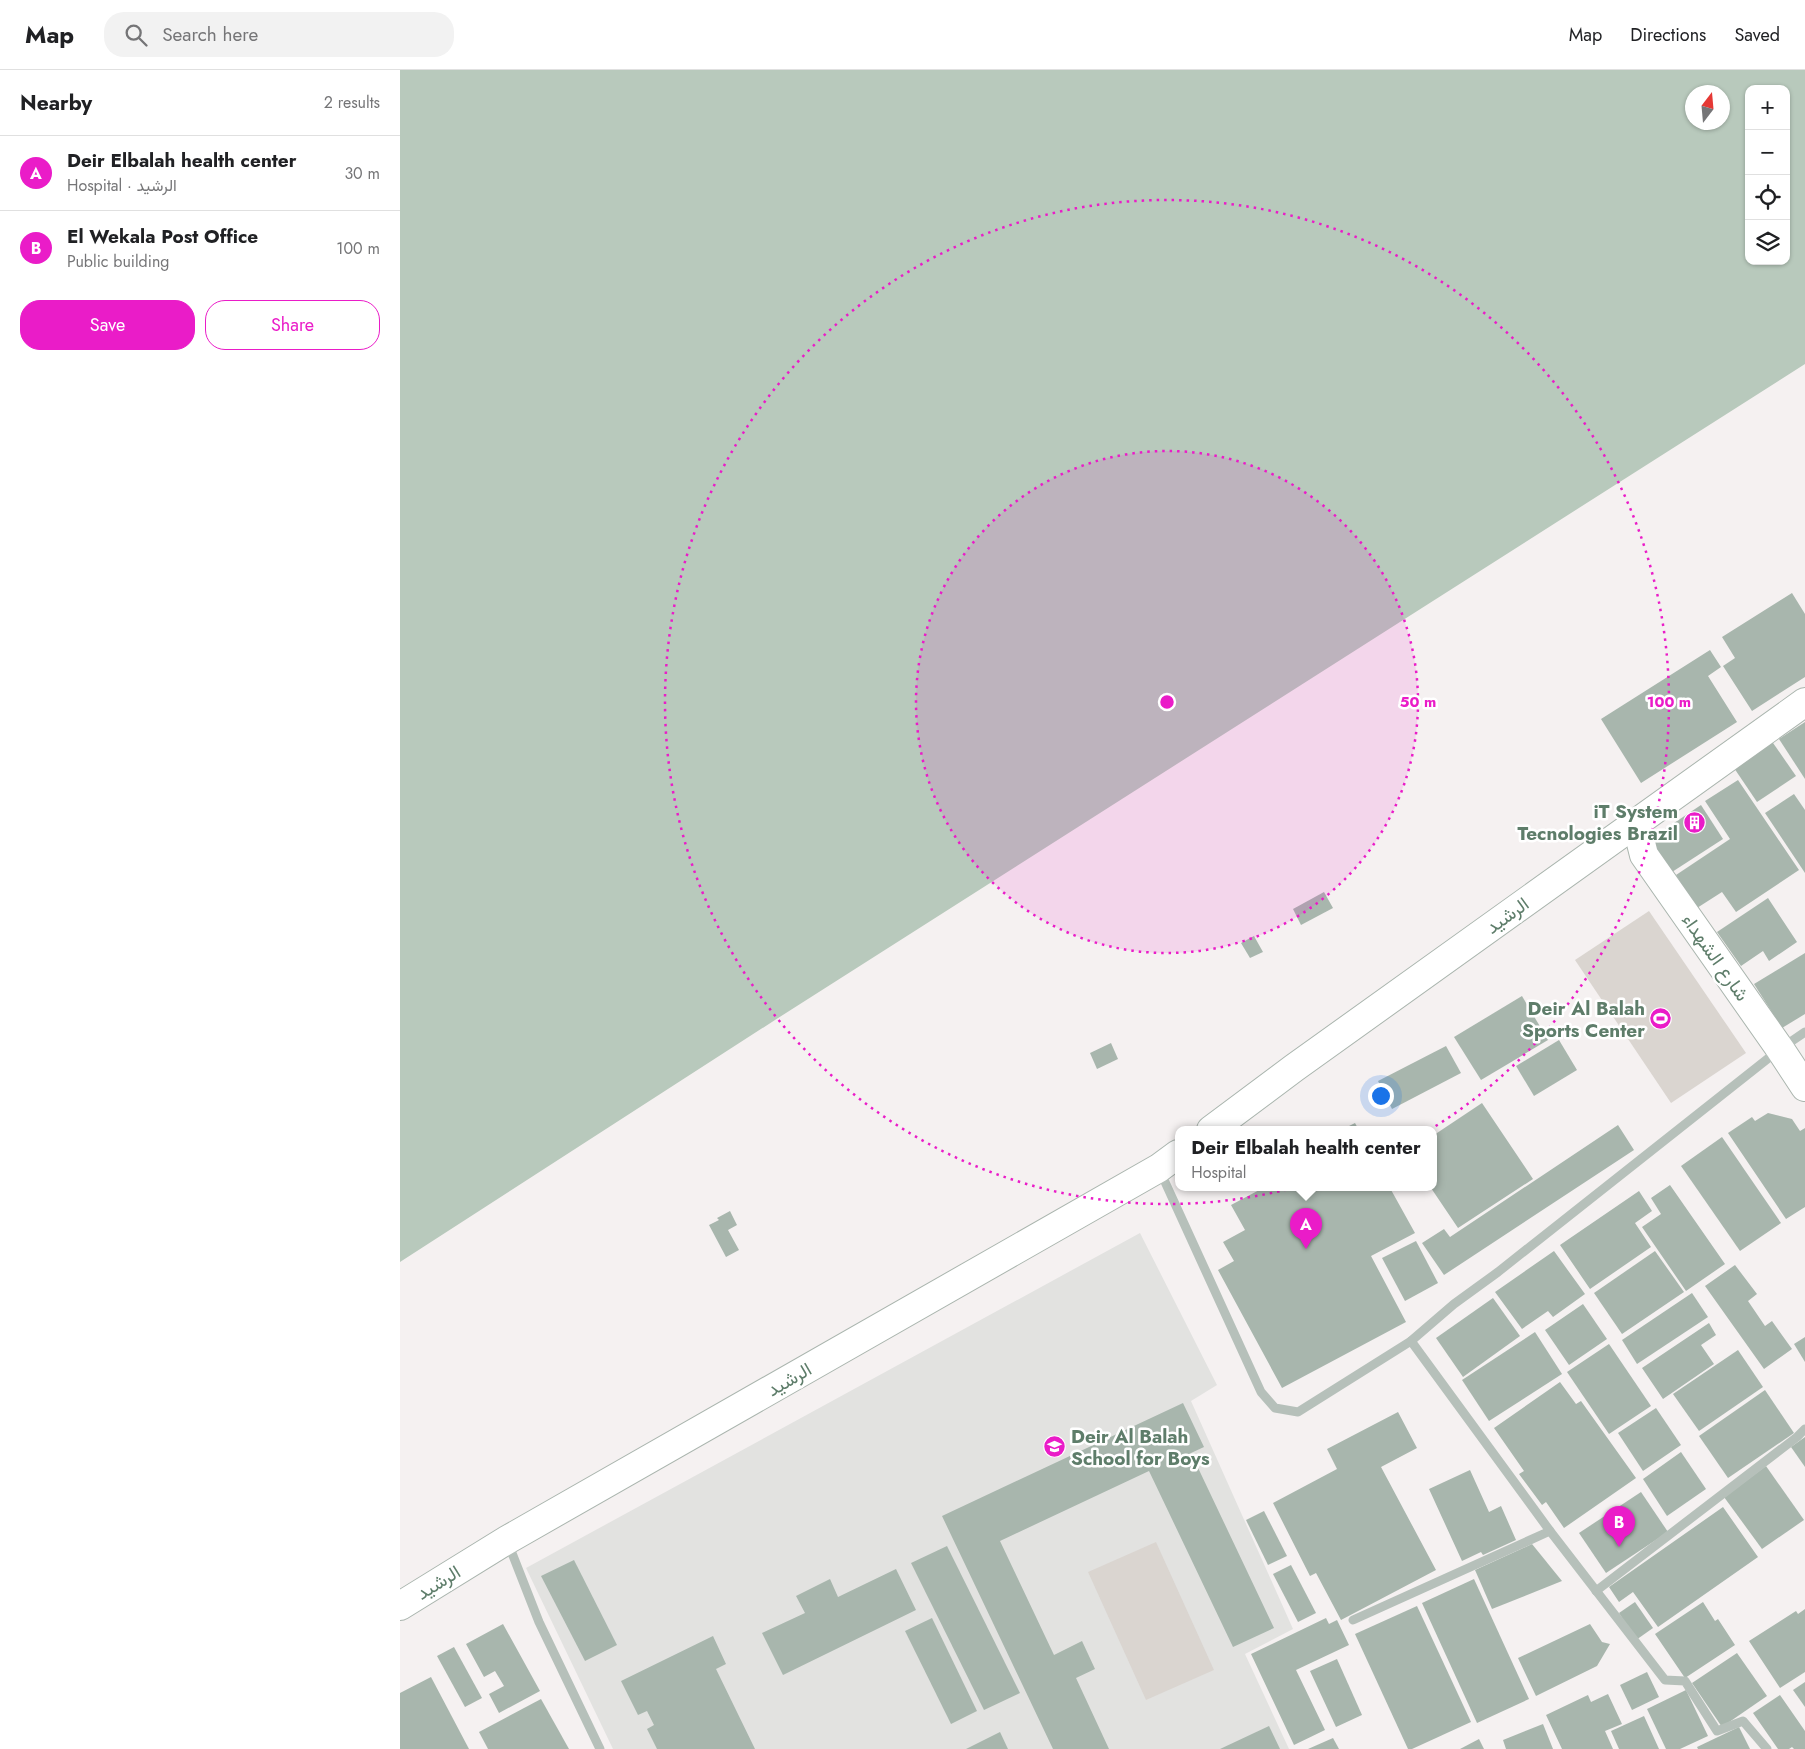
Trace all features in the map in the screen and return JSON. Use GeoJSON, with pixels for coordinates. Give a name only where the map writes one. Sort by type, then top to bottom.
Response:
{"type":"FeatureCollection","features":[{"type":"Feature","properties":{"kind":"main road","name":"الرشيد"},"geometry":{"type":"LineString","coordinates":[[1215,1126],[1805,702]]}},
{"type":"Feature","properties":{"kind":"main road","name":"شارع الشهداء"},"geometry":{"type":"LineString","coordinates":[[1636,824],[1644,855],[1780,1048],[1805,1087]]}},
{"type":"Feature","properties":{"kind":"main road","name":"الرشيد"},"geometry":{"type":"LineString","coordinates":[[400,1606],[507,1540],[1169,1161]]}},
{"type":"Feature","properties":{"kind":"street"},"geometry":{"type":"LineString","coordinates":[[1181,1191],[1261,1392],[1275,1408],[1298,1412],[1411,1341],[1454,1304],[1498,1272],[1780,1048],[1805,1032]]}},
{"type":"Feature","properties":{"kind":"street"},"geometry":{"type":"LineString","coordinates":[[1169,1161],[1175,1176]]}},
{"type":"Feature","properties":{"kind":"street"},"geometry":{"type":"LineString","coordinates":[[1411,1341],[1550,1531],[1665,1680],[1685,1681],[1717,1731],[1743,1720],[1767,1749]]}},
{"type":"Feature","properties":{"kind":"street"},"geometry":{"type":"LineString","coordinates":[[1596,1592],[1805,1429]]}},
{"type":"Feature","properties":{"kind":"street"},"geometry":{"type":"LineString","coordinates":[[1353,1620],[1550,1531]]}},
{"type":"Feature","properties":{"kind":"street"},"geometry":{"type":"LineString","coordinates":[[507,1540],[539,1622],[600,1749]]}},
{"type":"Feature","properties":{"kind":"shaded area"},"geometry":{"type":"Polygon","coordinates":[[[400,70],[1805,70],[1805,364],[775,1020],[400,1262],[400,70]]]}},
{"type":"Feature","properties":{"kind":"shaded area"},"geometry":{"type":"Polygon","coordinates":[[[1649,911],[1746,1053],[1671,1103],[1575,960],[1649,911]]]}},
{"type":"Feature","properties":{"kind":"shaded area"},"geometry":{"type":"Polygon","coordinates":[[[1140,1233],[1217,1385],[1191,1401],[1293,1629],[1245,1654],[1289,1749],[613,1749],[526,1568],[1140,1233]]]}},
{"type":"Feature","properties":{"kind":"shaded area"},"geometry":{"type":"Polygon","coordinates":[[[1156,1542],[1214,1670],[1146,1700],[1088,1572],[1156,1542]]]}},
{"type":"Feature","properties":{"kind":"building"},"geometry":{"type":"Polygon","coordinates":[[[1792,593],[1805,614],[1805,677],[1752,711],[1723,666],[1735,658],[1722,637],[1792,593]]]}},
{"type":"Feature","properties":{"kind":"building"},"geometry":{"type":"Polygon","coordinates":[[[1710,650],[1721,667],[1708,676],[1737,722],[1641,783],[1601,719],[1710,650]]]}},
{"type":"Feature","properties":{"kind":"building"},"geometry":{"type":"Polygon","coordinates":[[[1805,722],[1805,779],[1779,739],[1805,722]]]}},
{"type":"Feature","properties":{"kind":"building"},"geometry":{"type":"Polygon","coordinates":[[[1771,740],[1796,776],[1757,802],[1732,765],[1771,740]]]}},
{"type":"Feature","properties":{"kind":"building"},"geometry":{"type":"Polygon","coordinates":[[[1738,780],[1799,870],[1736,912],[1722,892],[1697,908],[1676,875],[1730,839],[1705,801],[1738,780]]]}},
{"type":"Feature","properties":{"kind":"building"},"geometry":{"type":"Polygon","coordinates":[[[1794,794],[1805,810],[1805,873],[1765,813],[1794,794]]]}},
{"type":"Feature","properties":{"kind":"building","name":"iT System Tecnologies Brazil"},"geometry":{"type":"Polygon","coordinates":[[[1701,805],[1723,839],[1672,872],[1650,839],[1701,805]]]}},
{"type":"Feature","properties":{"kind":"building"},"geometry":{"type":"Polygon","coordinates":[[[1324,892],[1333,908],[1301,925],[1293,909],[1324,892]]]}},
{"type":"Feature","properties":{"kind":"building"},"geometry":{"type":"Polygon","coordinates":[[[1768,898],[1797,942],[1769,961],[1763,951],[1741,966],[1717,932],[1768,898]]]}},
{"type":"Feature","properties":{"kind":"building"},"geometry":{"type":"Polygon","coordinates":[[[1254,936],[1263,952],[1250,958],[1241,943],[1254,936]]]}},
{"type":"Feature","properties":{"kind":"building"},"geometry":{"type":"Polygon","coordinates":[[[1805,953],[1805,1014],[1782,1028],[1754,984],[1805,953]]]}},
{"type":"Feature","properties":{"kind":"building"},"geometry":{"type":"Polygon","coordinates":[[[1522,996],[1548,1040],[1481,1080],[1454,1037],[1522,996]]]}},
{"type":"Feature","properties":{"kind":"building"},"geometry":{"type":"Polygon","coordinates":[[[1559,1040],[1577,1070],[1534,1096],[1516,1066],[1559,1040]]]}},
{"type":"Feature","properties":{"kind":"building"},"geometry":{"type":"Polygon","coordinates":[[[1111,1043],[1118,1059],[1097,1069],[1090,1053],[1111,1043]]]}},
{"type":"Feature","properties":{"kind":"building"},"geometry":{"type":"Polygon","coordinates":[[[1446,1046],[1461,1073],[1392,1109],[1378,1081],[1446,1046]]]}},
{"type":"Feature","properties":{"kind":"building"},"geometry":{"type":"Polygon","coordinates":[[[1482,1103],[1533,1179],[1458,1228],[1433,1191],[1437,1191],[1437,1133],[1482,1103]]]}},
{"type":"Feature","properties":{"kind":"building"},"geometry":{"type":"Polygon","coordinates":[[[1768,1113],[1792,1119],[1800,1131],[1805,1128],[1805,1207],[1786,1219],[1728,1133],[1752,1117],[1755,1121],[1768,1113]]]}},
{"type":"Feature","properties":{"kind":"building"},"geometry":{"type":"Polygon","coordinates":[[[1618,1125],[1634,1150],[1444,1275],[1422,1243],[1444,1229],[1450,1237],[1618,1125]]]}},
{"type":"Feature","properties":{"kind":"building"},"geometry":{"type":"Polygon","coordinates":[[[1722,1137],[1781,1223],[1740,1251],[1681,1166],[1722,1137]]]}},
{"type":"Feature","properties":{"kind":"building"},"geometry":{"type":"Polygon","coordinates":[[[1670,1185],[1725,1264],[1686,1291],[1642,1227],[1661,1214],[1651,1198],[1670,1185]]]}},
{"type":"Feature","properties":{"kind":"building"},"geometry":{"type":"Polygon","coordinates":[[[1257,1191],[1392,1191],[1415,1233],[1371,1256],[1406,1322],[1282,1388],[1218,1270],[1234,1261],[1223,1242],[1245,1230],[1231,1205],[1257,1191]]]}},
{"type":"Feature","properties":{"kind":"building"},"geometry":{"type":"Polygon","coordinates":[[[1639,1191],[1652,1211],[1635,1223],[1651,1247],[1590,1289],[1560,1245],[1639,1191]]]}},
{"type":"Feature","properties":{"kind":"building"},"geometry":{"type":"Polygon","coordinates":[[[730,1211],[737,1225],[728,1230],[739,1250],[726,1257],[709,1225],[730,1211]]]}},
{"type":"Feature","properties":{"kind":"building"},"geometry":{"type":"Polygon","coordinates":[[[1416,1241],[1438,1283],[1405,1301],[1382,1258],[1416,1241]]]}},
{"type":"Feature","properties":{"kind":"building"},"geometry":{"type":"Polygon","coordinates":[[[1554,1251],[1585,1294],[1553,1317],[1548,1311],[1522,1329],[1495,1292],[1554,1251]]]}},
{"type":"Feature","properties":{"kind":"building"},"geometry":{"type":"Polygon","coordinates":[[[1655,1251],[1684,1292],[1622,1334],[1594,1293],[1655,1251]]]}},
{"type":"Feature","properties":{"kind":"building"},"geometry":{"type":"Polygon","coordinates":[[[1735,1265],[1757,1294],[1748,1301],[1765,1326],[1772,1321],[1792,1349],[1764,1369],[1705,1286],[1735,1265]]]}},
{"type":"Feature","properties":{"kind":"building"},"geometry":{"type":"Polygon","coordinates":[[[1692,1293],[1708,1317],[1637,1364],[1622,1340],[1692,1293]]]}},
{"type":"Feature","properties":{"kind":"building"},"geometry":{"type":"Polygon","coordinates":[[[1493,1298],[1520,1336],[1463,1377],[1436,1338],[1493,1298]]]}},
{"type":"Feature","properties":{"kind":"building"},"geometry":{"type":"Polygon","coordinates":[[[1583,1304],[1607,1339],[1569,1365],[1545,1330],[1583,1304]]]}},
{"type":"Feature","properties":{"kind":"building"},"geometry":{"type":"Polygon","coordinates":[[[1709,1323],[1716,1335],[1701,1345],[1714,1364],[1663,1399],[1642,1368],[1709,1323]]]}},
{"type":"Feature","properties":{"kind":"building"},"geometry":{"type":"Polygon","coordinates":[[[1535,1332],[1562,1374],[1489,1421],[1462,1380],[1535,1332]]]}},
{"type":"Feature","properties":{"kind":"building"},"geometry":{"type":"Polygon","coordinates":[[[1805,1337],[1805,1362],[1794,1344],[1805,1337]]]}},
{"type":"Feature","properties":{"kind":"building"},"geometry":{"type":"Polygon","coordinates":[[[1609,1344],[1651,1406],[1609,1434],[1567,1372],[1609,1344]]]}},
{"type":"Feature","properties":{"kind":"building"},"geometry":{"type":"Polygon","coordinates":[[[1738,1350],[1763,1387],[1699,1431],[1673,1394],[1738,1350]]]}},
{"type":"Feature","properties":{"kind":"building"},"geometry":{"type":"Polygon","coordinates":[[[1560,1382],[1576,1404],[1581,1401],[1636,1478],[1564,1528],[1546,1502],[1542,1505],[1519,1474],[1524,1471],[1494,1428],[1560,1382]]]}},
{"type":"Feature","properties":{"kind":"building"},"geometry":{"type":"Polygon","coordinates":[[[1765,1390],[1794,1433],[1728,1478],[1699,1436],[1765,1390]]]}},
{"type":"Feature","properties":{"kind":"building"},"geometry":{"type":"Polygon","coordinates":[[[1183,1403],[1204,1447],[1191,1453],[1274,1628],[1233,1647],[1149,1471],[1000,1541],[1054,1655],[1082,1641],[1095,1669],[1076,1678],[1109,1749],[1053,1749],[942,1516],[1183,1403]]]}},
{"type":"Feature","properties":{"kind":"building"},"geometry":{"type":"Polygon","coordinates":[[[1656,1408],[1681,1445],[1643,1471],[1618,1433],[1656,1408]]]}},
{"type":"Feature","properties":{"kind":"building"},"geometry":{"type":"Polygon","coordinates":[[[1398,1412],[1417,1448],[1381,1467],[1436,1570],[1341,1620],[1316,1573],[1310,1576],[1273,1503],[1337,1469],[1327,1449],[1398,1412]]]}},
{"type":"Feature","properties":{"kind":"building"},"geometry":{"type":"Polygon","coordinates":[[[1805,1437],[1805,1467],[1791,1447],[1805,1437]]]}},
{"type":"Feature","properties":{"kind":"building"},"geometry":{"type":"Polygon","coordinates":[[[1681,1452],[1706,1489],[1667,1516],[1643,1479],[1681,1452]]]}},
{"type":"Feature","properties":{"kind":"building"},"geometry":{"type":"Polygon","coordinates":[[[1766,1466],[1804,1520],[1762,1549],[1724,1497],[1766,1466]]]}},
{"type":"Feature","properties":{"kind":"building"},"geometry":{"type":"Polygon","coordinates":[[[1470,1470],[1489,1512],[1501,1506],[1516,1540],[1483,1555],[1481,1552],[1462,1561],[1429,1489],[1470,1470]]]}},
{"type":"Feature","properties":{"kind":"building"},"geometry":{"type":"Polygon","coordinates":[[[1641,1492],[1668,1532],[1606,1573],[1579,1533],[1641,1492]]]}},
{"type":"Feature","properties":{"kind":"building"},"geometry":{"type":"Polygon","coordinates":[[[1723,1507],[1758,1557],[1658,1627],[1633,1592],[1619,1602],[1609,1587],[1723,1507]]]}},
{"type":"Feature","properties":{"kind":"building"},"geometry":{"type":"Polygon","coordinates":[[[1264,1511],[1287,1556],[1268,1565],[1246,1520],[1264,1511]]]}},
{"type":"Feature","properties":{"kind":"building"},"geometry":{"type":"Polygon","coordinates":[[[1532,1544],[1562,1581],[1492,1609],[1475,1570],[1532,1544]]]}},
{"type":"Feature","properties":{"kind":"building"},"geometry":{"type":"Polygon","coordinates":[[[947,1546],[1020,1693],[984,1710],[911,1563],[947,1546]]]}},
{"type":"Feature","properties":{"kind":"building"},"geometry":{"type":"Polygon","coordinates":[[[574,1560],[617,1645],[585,1661],[541,1576],[574,1560]]]}},
{"type":"Feature","properties":{"kind":"building"},"geometry":{"type":"Polygon","coordinates":[[[1291,1565],[1316,1613],[1298,1622],[1273,1574],[1291,1565]]]}},
{"type":"Feature","properties":{"kind":"building"},"geometry":{"type":"Polygon","coordinates":[[[896,1569],[916,1610],[783,1675],[762,1633],[805,1613],[796,1596],[830,1579],[838,1597],[896,1569]]]}},
{"type":"Feature","properties":{"kind":"building"},"geometry":{"type":"Polygon","coordinates":[[[1474,1579],[1529,1699],[1477,1723],[1422,1603],[1474,1579]]]}},
{"type":"Feature","properties":{"kind":"building"},"geometry":{"type":"Polygon","coordinates":[[[1635,1602],[1653,1628],[1636,1640],[1619,1613],[1635,1602]]]}},
{"type":"Feature","properties":{"kind":"building"},"geometry":{"type":"Polygon","coordinates":[[[1703,1602],[1715,1621],[1718,1619],[1735,1645],[1685,1678],[1655,1634],[1703,1602]]]}},
{"type":"Feature","properties":{"kind":"building"},"geometry":{"type":"Polygon","coordinates":[[[1417,1606],[1471,1722],[1412,1749],[1408,1749],[1355,1634],[1417,1606]]]}},
{"type":"Feature","properties":{"kind":"building"},"geometry":{"type":"Polygon","coordinates":[[[1805,1609],[1805,1672],[1780,1688],[1749,1641],[1796,1611],[1798,1614],[1805,1609]]]}},
{"type":"Feature","properties":{"kind":"building"},"geometry":{"type":"Polygon","coordinates":[[[932,1618],[977,1711],[951,1724],[905,1631],[932,1618]]]}},
{"type":"Feature","properties":{"kind":"building"},"geometry":{"type":"Polygon","coordinates":[[[1326,1618],[1329,1624],[1337,1620],[1349,1645],[1296,1670],[1325,1730],[1294,1745],[1251,1654],[1326,1618]]]}},
{"type":"Feature","properties":{"kind":"building"},"geometry":{"type":"Polygon","coordinates":[[[503,1624],[540,1691],[499,1713],[489,1694],[504,1686],[495,1671],[484,1677],[466,1644],[503,1624]]]}},
{"type":"Feature","properties":{"kind":"building"},"geometry":{"type":"Polygon","coordinates":[[[1590,1624],[1602,1642],[1610,1644],[1597,1666],[1536,1696],[1518,1658],[1590,1624]]]}},
{"type":"Feature","properties":{"kind":"building"},"geometry":{"type":"Polygon","coordinates":[[[713,1636],[726,1664],[716,1669],[755,1749],[657,1749],[647,1729],[654,1725],[647,1711],[638,1715],[621,1681],[713,1636]]]}},
{"type":"Feature","properties":{"kind":"building"},"geometry":{"type":"Polygon","coordinates":[[[454,1647],[482,1698],[465,1707],[437,1656],[454,1647]]]}},
{"type":"Feature","properties":{"kind":"building"},"geometry":{"type":"Polygon","coordinates":[[[1737,1653],[1767,1696],[1722,1727],[1692,1683],[1737,1653]]]}},
{"type":"Feature","properties":{"kind":"building"},"geometry":{"type":"Polygon","coordinates":[[[1337,1659],[1362,1715],[1336,1727],[1310,1671],[1337,1659]]]}},
{"type":"Feature","properties":{"kind":"building"},"geometry":{"type":"Polygon","coordinates":[[[1647,1672],[1659,1697],[1632,1710],[1620,1685],[1647,1672]]]}},
{"type":"Feature","properties":{"kind":"building"},"geometry":{"type":"Polygon","coordinates":[[[431,1677],[469,1749],[400,1749],[400,1693],[431,1677]]]}},
{"type":"Feature","properties":{"kind":"building"},"geometry":{"type":"Polygon","coordinates":[[[1805,1682],[1805,1707],[1793,1690],[1805,1682]]]}},
{"type":"Feature","properties":{"kind":"building"},"geometry":{"type":"Polygon","coordinates":[[[1686,1690],[1708,1736],[1680,1749],[1666,1749],[1647,1709],[1686,1690]]]}},
{"type":"Feature","properties":{"kind":"building"},"geometry":{"type":"Polygon","coordinates":[[[1608,1694],[1622,1724],[1605,1731],[1613,1749],[1562,1749],[1546,1715],[1588,1695],[1591,1702],[1608,1694]]]}},
{"type":"Feature","properties":{"kind":"building"},"geometry":{"type":"Polygon","coordinates":[[[1780,1695],[1805,1731],[1805,1749],[1794,1749],[1792,1747],[1789,1749],[1778,1749],[1753,1713],[1780,1695]]]}},
{"type":"Feature","properties":{"kind":"building"},"geometry":{"type":"Polygon","coordinates":[[[541,1699],[569,1749],[488,1749],[479,1732],[541,1699]]]}},
{"type":"Feature","properties":{"kind":"building"},"geometry":{"type":"Polygon","coordinates":[[[1644,1716],[1659,1749],[1619,1749],[1611,1731],[1644,1716]]]}},
{"type":"Feature","properties":{"kind":"building"},"geometry":{"type":"Polygon","coordinates":[[[1543,1724],[1553,1749],[1506,1749],[1503,1740],[1543,1724]]]}},
{"type":"Feature","properties":{"kind":"building"},"geometry":{"type":"Polygon","coordinates":[[[1269,1726],[1280,1749],[1220,1749],[1269,1726]]]}},
{"type":"Feature","properties":{"kind":"building"},"geometry":{"type":"Polygon","coordinates":[[[1739,1727],[1750,1749],[1698,1749],[1697,1747],[1739,1727]]]}},
{"type":"Feature","properties":{"kind":"building"},"geometry":{"type":"Polygon","coordinates":[[[1000,1732],[1008,1749],[966,1749],[1000,1732]]]}},
{"type":"Feature","properties":{"kind":"building"},"geometry":{"type":"Polygon","coordinates":[[[1333,1738],[1339,1749],[1308,1749],[1333,1738]]]}},
{"type":"Feature","properties":{"kind":"building"},"geometry":{"type":"Polygon","coordinates":[[[1479,1739],[1484,1749],[1460,1749],[1479,1739]]]}},
{"type":"Feature","properties":{"kind":"place","name":"iT System Tecnologies Brazil"},"geometry":{"type":"Point","coordinates":[1694,822]}},
{"type":"Feature","properties":{"kind":"place","name":"Deir Al Balah Sports Center"},"geometry":{"type":"Point","coordinates":[1661,1019]}},
{"type":"Feature","properties":{"kind":"place","name":"Deir Elbalah health center"},"geometry":{"type":"Point","coordinates":[1306,1249]}},
{"type":"Feature","properties":{"kind":"place","name":"Deir Al Balah School for Boys"},"geometry":{"type":"Point","coordinates":[1055,1447]}},
{"type":"Feature","properties":{"kind":"place","name":"El Wekala Post Office"},"geometry":{"type":"Point","coordinates":[1619,1547]}}]}
